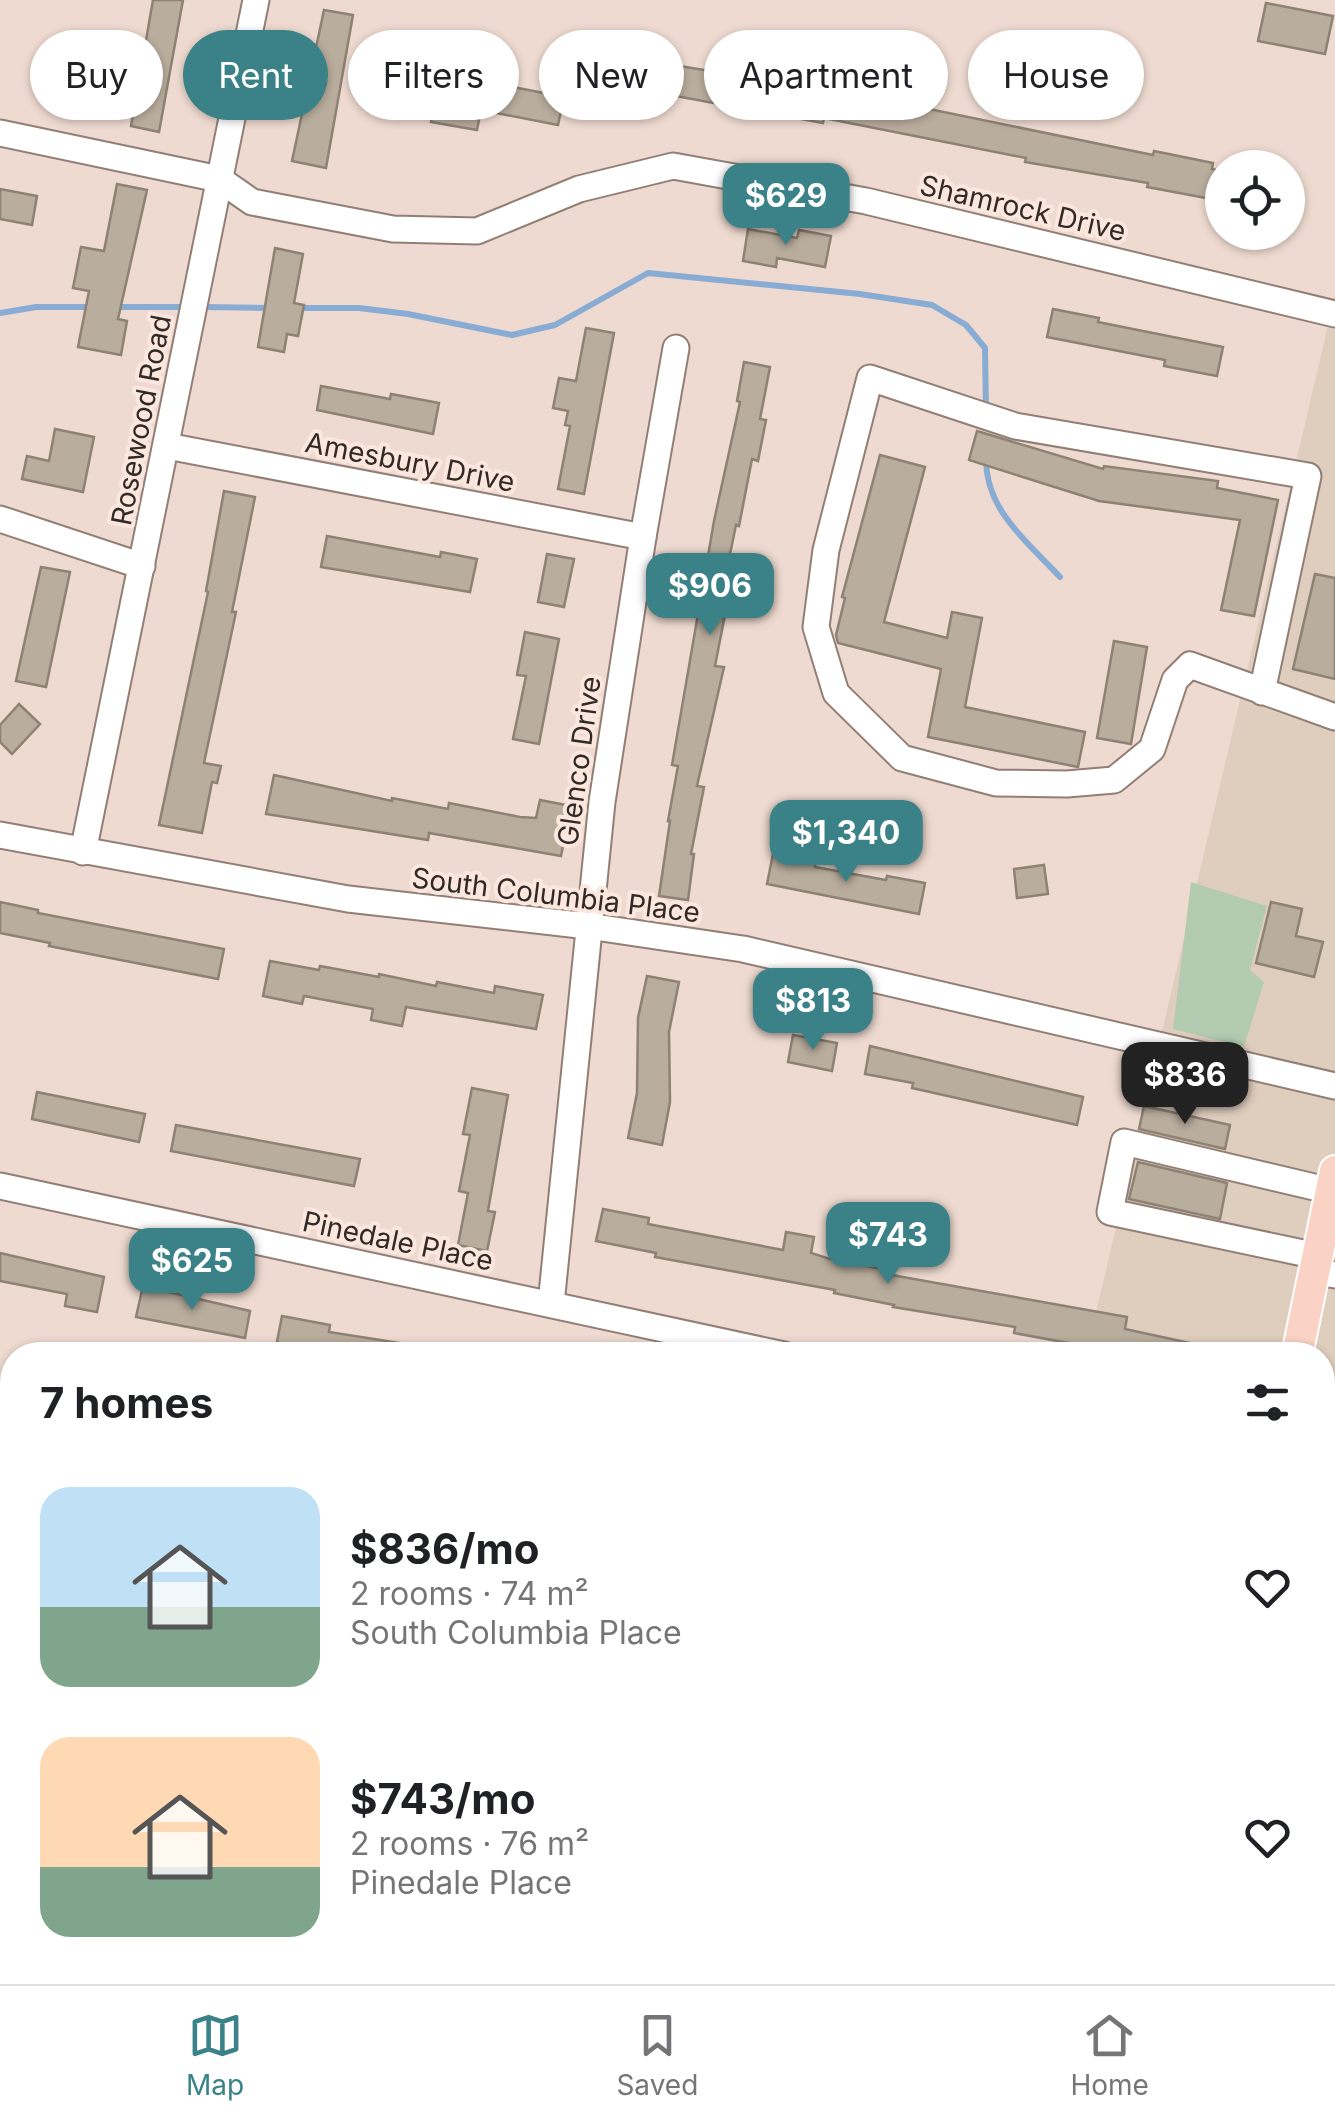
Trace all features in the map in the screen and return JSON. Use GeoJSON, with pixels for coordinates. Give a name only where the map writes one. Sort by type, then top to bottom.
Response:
{"type":"FeatureCollection","features":[{"type":"Feature","properties":{"kind":"main road"},"geometry":{"type":"LineString","coordinates":[[1301,1342],[1322,1268],[1333,1181]]}},
{"type":"Feature","properties":{"kind":"street","name":"Rosewood Road"},"geometry":{"type":"LineString","coordinates":[[83,852],[256,0]]}},
{"type":"Feature","properties":{"kind":"street","name":"Shamrock Drive"},"geometry":{"type":"LineString","coordinates":[[0,134],[218,179],[252,202],[393,229],[477,232],[579,189],[674,166],[866,201],[1335,314]]}},
{"type":"Feature","properties":{"kind":"street","name":"Glenco Drive"},"geometry":{"type":"LineString","coordinates":[[551,1304],[602,802],[676,348]]}},
{"type":"Feature","properties":{"kind":"street"},"geometry":{"type":"LineString","coordinates":[[1262,692],[1308,476],[1015,426],[870,378],[826,550],[816,628],[836,693],[902,758],[996,783],[1114,780],[1152,749],[1176,680],[1190,665],[1262,692],[1335,717]]}},
{"type":"Feature","properties":{"kind":"street","name":"Amesbury Drive"},"geometry":{"type":"LineString","coordinates":[[167,446],[642,538]]}},
{"type":"Feature","properties":{"kind":"street"},"geometry":{"type":"LineString","coordinates":[[0,519],[142,566]]}},
{"type":"Feature","properties":{"kind":"street","name":"South Columbia Place"},"geometry":{"type":"LineString","coordinates":[[0,834],[348,899],[588,926],[743,949],[1335,1086]]}},
{"type":"Feature","properties":{"kind":"street"},"geometry":{"type":"LineString","coordinates":[[1322,1268],[1255,1244],[1110,1212],[1124,1142],[1333,1181]]}},
{"type":"Feature","properties":{"kind":"street","name":"Pinedale Place"},"geometry":{"type":"LineString","coordinates":[[0,1186],[725,1342]]}},
{"type":"Feature","properties":{"kind":"shaded area"},"geometry":{"type":"Polygon","coordinates":[[[1335,296],[1335,1342],[1089,1342],[1335,296]]]}},
{"type":"Feature","properties":{"kind":"green space"},"geometry":{"type":"Polygon","coordinates":[[[1191,882],[1267,906],[1250,970],[1264,982],[1244,1047],[1173,1029],[1191,882]]]}},
{"type":"Feature","properties":{"kind":"building"},"geometry":{"type":"Polygon","coordinates":[[[153,0],[183,0],[163,110],[163,30],[148,30],[153,0]]]}},
{"type":"Feature","properties":{"kind":"building"},"geometry":{"type":"Polygon","coordinates":[[[1266,3],[1333,16],[1325,54],[1258,41],[1266,3]]]}},
{"type":"Feature","properties":{"kind":"building"},"geometry":{"type":"Polygon","coordinates":[[[324,10],[353,15],[326,168],[292,161],[301,120],[328,120],[328,30],[320,30],[324,10]]]}},
{"type":"Feature","properties":{"kind":"building"},"geometry":{"type":"Polygon","coordinates":[[[684,67],[704,70],[704,101],[684,98],[684,67]]]}},
{"type":"Feature","properties":{"kind":"building"},"geometry":{"type":"Polygon","coordinates":[[[519,88],[539,92],[539,120],[559,120],[558,125],[519,117],[519,88]]]}},
{"type":"Feature","properties":{"kind":"building"},"geometry":{"type":"Polygon","coordinates":[[[948,113],[1153,155],[1154,151],[1205,161],[1205,198],[1147,187],[1148,183],[1025,162],[1026,158],[834,120],[948,120],[948,113]]]}},
{"type":"Feature","properties":{"kind":"building"},"geometry":{"type":"Polygon","coordinates":[[[132,120],[161,120],[159,132],[131,126],[132,120]]]}},
{"type":"Feature","properties":{"kind":"building"},"geometry":{"type":"Polygon","coordinates":[[[431,120],[479,120],[477,130],[431,120]]]}},
{"type":"Feature","properties":{"kind":"building"},"geometry":{"type":"Polygon","coordinates":[[[117,184],[147,190],[118,319],[127,321],[121,355],[78,347],[89,291],[73,288],[81,247],[104,251],[117,184]]]}},
{"type":"Feature","properties":{"kind":"building"},"geometry":{"type":"Polygon","coordinates":[[[0,189],[37,196],[32,225],[0,219],[0,189]]]}},
{"type":"Feature","properties":{"kind":"building"},"geometry":{"type":"Polygon","coordinates":[[[748,229],[797,238],[799,230],[831,236],[825,267],[777,258],[776,267],[743,261],[748,229]]]}},
{"type":"Feature","properties":{"kind":"building"},"geometry":{"type":"Polygon","coordinates":[[[275,248],[303,254],[294,303],[304,305],[298,336],[287,334],[284,352],[258,347],[275,248]]]}},
{"type":"Feature","properties":{"kind":"building"},"geometry":{"type":"Polygon","coordinates":[[[1053,309],[1223,347],[1217,376],[1164,366],[1165,360],[1047,337],[1053,309]]]}},
{"type":"Feature","properties":{"kind":"building"},"geometry":{"type":"Polygon","coordinates":[[[586,328],[614,333],[584,494],[558,489],[570,426],[565,425],[568,411],[553,408],[559,378],[576,381],[586,328]]]}},
{"type":"Feature","properties":{"kind":"building"},"geometry":{"type":"Polygon","coordinates":[[[744,362],[770,367],[760,419],[766,420],[758,461],[752,459],[721,598],[728,599],[715,666],[724,667],[697,786],[704,787],[691,854],[688,900],[659,896],[678,766],[672,765],[714,521],[740,402],[737,401],[744,362]]]}},
{"type":"Feature","properties":{"kind":"building"},"geometry":{"type":"Polygon","coordinates":[[[321,386],[390,399],[391,394],[439,403],[433,434],[317,410],[321,386]]]}},
{"type":"Feature","properties":{"kind":"building"},"geometry":{"type":"Polygon","coordinates":[[[55,429],[94,437],[83,492],[22,479],[27,456],[49,461],[55,429]]]}},
{"type":"Feature","properties":{"kind":"building"},"geometry":{"type":"Polygon","coordinates":[[[977,431],[1103,469],[1104,466],[1218,481],[1217,488],[1278,500],[1254,616],[1221,610],[1240,520],[1099,501],[969,460],[977,431]]]}},
{"type":"Feature","properties":{"kind":"building"},"geometry":{"type":"Polygon","coordinates":[[[880,455],[925,467],[884,622],[947,638],[952,612],[982,618],[965,707],[1085,732],[1078,767],[928,737],[941,669],[838,643],[836,635],[845,598],[842,597],[880,455]]]}},
{"type":"Feature","properties":{"kind":"building"},"geometry":{"type":"Polygon","coordinates":[[[224,491],[255,497],[204,763],[221,766],[217,783],[212,782],[202,833],[159,825],[208,592],[224,491]]]}},
{"type":"Feature","properties":{"kind":"building"},"geometry":{"type":"Polygon","coordinates":[[[327,536],[440,557],[441,552],[477,559],[470,592],[321,567],[327,536]]]}},
{"type":"Feature","properties":{"kind":"building"},"geometry":{"type":"Polygon","coordinates":[[[547,554],[574,559],[564,607],[538,602],[547,554]]]}},
{"type":"Feature","properties":{"kind":"building"},"geometry":{"type":"Polygon","coordinates":[[[41,567],[70,572],[46,687],[16,681],[41,567]]]}},
{"type":"Feature","properties":{"kind":"building"},"geometry":{"type":"Polygon","coordinates":[[[1315,574],[1335,578],[1335,679],[1293,669],[1315,574]]]}},
{"type":"Feature","properties":{"kind":"building"},"geometry":{"type":"Polygon","coordinates":[[[525,632],[559,639],[539,744],[513,739],[526,676],[517,675],[525,632]]]}},
{"type":"Feature","properties":{"kind":"building"},"geometry":{"type":"Polygon","coordinates":[[[1114,641],[1147,647],[1131,744],[1097,738],[1114,641]]]}},
{"type":"Feature","properties":{"kind":"building"},"geometry":{"type":"Polygon","coordinates":[[[19,704],[40,724],[12,754],[0,742],[0,725],[19,704]]]}},
{"type":"Feature","properties":{"kind":"building"},"geometry":{"type":"Polygon","coordinates":[[[274,775],[392,801],[448,809],[449,803],[520,817],[536,818],[540,800],[571,806],[561,856],[429,833],[428,840],[266,814],[274,775]]]}},
{"type":"Feature","properties":{"kind":"building"},"geometry":{"type":"Polygon","coordinates":[[[773,854],[816,862],[815,867],[925,883],[919,914],[767,884],[773,854]]]}},
{"type":"Feature","properties":{"kind":"building"},"geometry":{"type":"Polygon","coordinates":[[[1044,865],[1048,894],[1017,898],[1014,869],[1044,865]]]}},
{"type":"Feature","properties":{"kind":"building"},"geometry":{"type":"Polygon","coordinates":[[[0,902],[224,949],[218,979],[0,933],[0,902]]]}},
{"type":"Feature","properties":{"kind":"building"},"geometry":{"type":"Polygon","coordinates":[[[1271,902],[1302,909],[1296,936],[1323,942],[1314,977],[1256,963],[1271,902]]]}},
{"type":"Feature","properties":{"kind":"building"},"geometry":{"type":"Polygon","coordinates":[[[270,961],[319,970],[320,966],[379,974],[436,986],[437,982],[494,993],[495,986],[543,995],[536,1029],[406,1007],[402,1026],[371,1020],[373,1009],[304,996],[302,1004],[263,996],[270,961]]]}},
{"type":"Feature","properties":{"kind":"building"},"geometry":{"type":"Polygon","coordinates":[[[647,976],[679,982],[669,1032],[670,1102],[662,1145],[628,1138],[637,1093],[638,1018],[647,976]]]}},
{"type":"Feature","properties":{"kind":"building"},"geometry":{"type":"Polygon","coordinates":[[[793,1035],[837,1043],[832,1071],[788,1062],[793,1035]]]}},
{"type":"Feature","properties":{"kind":"building"},"geometry":{"type":"Polygon","coordinates":[[[870,1046],[1083,1097],[1077,1125],[865,1074],[870,1046]]]}},
{"type":"Feature","properties":{"kind":"building"},"geometry":{"type":"Polygon","coordinates":[[[472,1088],[508,1095],[488,1211],[495,1212],[487,1251],[458,1245],[468,1193],[459,1191],[470,1135],[463,1134],[472,1088]]]}},
{"type":"Feature","properties":{"kind":"building"},"geometry":{"type":"Polygon","coordinates":[[[37,1092],[145,1114],[139,1142],[32,1119],[37,1092]]]}},
{"type":"Feature","properties":{"kind":"building"},"geometry":{"type":"Polygon","coordinates":[[[1144,1106],[1230,1125],[1225,1149],[1139,1129],[1144,1106]]]}},
{"type":"Feature","properties":{"kind":"building"},"geometry":{"type":"Polygon","coordinates":[[[176,1125],[360,1159],[354,1186],[171,1151],[176,1125]]]}},
{"type":"Feature","properties":{"kind":"building"},"geometry":{"type":"Polygon","coordinates":[[[1138,1162],[1227,1183],[1220,1219],[1129,1199],[1138,1162]]]}},
{"type":"Feature","properties":{"kind":"building"},"geometry":{"type":"Polygon","coordinates":[[[603,1209],[649,1218],[648,1224],[783,1250],[786,1232],[814,1237],[811,1253],[830,1259],[887,1270],[886,1274],[1127,1317],[1125,1329],[1185,1342],[1063,1342],[1014,1333],[1015,1327],[893,1307],[834,1293],[835,1290],[655,1257],[656,1253],[596,1241],[603,1209]]]}},
{"type":"Feature","properties":{"kind":"building"},"geometry":{"type":"Polygon","coordinates":[[[0,1253],[104,1277],[97,1312],[65,1306],[67,1294],[0,1281],[0,1253]]]}},
{"type":"Feature","properties":{"kind":"building"},"geometry":{"type":"Polygon","coordinates":[[[143,1286],[250,1311],[245,1338],[136,1317],[143,1286]]]}},
{"type":"Feature","properties":{"kind":"building"},"geometry":{"type":"Polygon","coordinates":[[[282,1316],[330,1325],[329,1332],[393,1342],[277,1342],[282,1316]]]}},
{"type":"Feature","properties":{"kind":"waterway"},"geometry":{"type":"LineString","coordinates":[[296,308],[359,308],[408,314],[512,335],[555,325],[648,273],[860,294],[932,305],[966,325],[985,348],[986,411]]}},
{"type":"Feature","properties":{"kind":"waterway"},"geometry":{"type":"LineString","coordinates":[[0,313],[36,307],[94,307]]}},
{"type":"Feature","properties":{"kind":"waterway"},"geometry":{"type":"LineString","coordinates":[[116,307],[189,307]]}},
{"type":"Feature","properties":{"kind":"waterway"},"geometry":{"type":"LineString","coordinates":[[201,307],[269,308]]}},
{"type":"Feature","properties":{"kind":"waterway"},"geometry":{"type":"LineString","coordinates":[[986,459],[988,478],[1001,510],[1060,577]]}}]}
